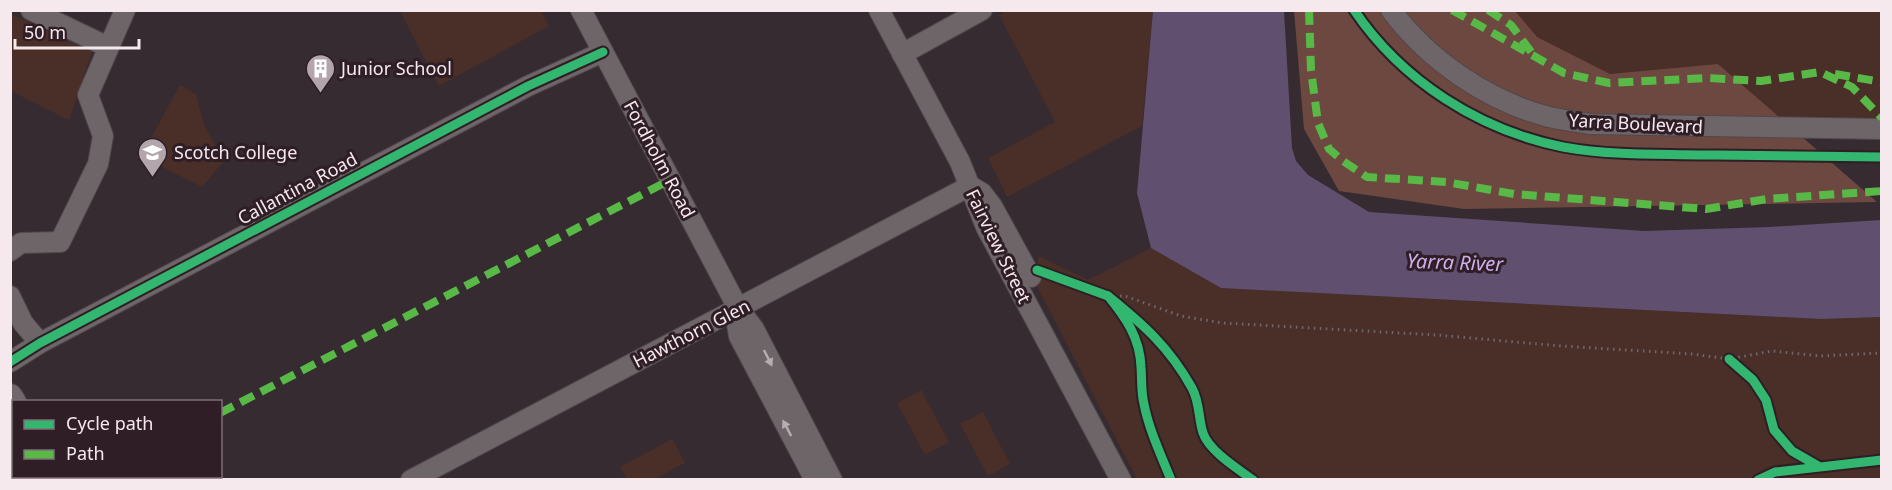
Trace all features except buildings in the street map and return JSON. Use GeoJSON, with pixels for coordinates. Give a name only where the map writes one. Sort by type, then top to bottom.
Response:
{"type":"FeatureCollection","features":[{"type":"Feature","properties":{"kind":"street"},"geometry":{"type":"LineString","coordinates":[[31,10],[108,47]]}},
{"type":"Feature","properties":{"kind":"street"},"geometry":{"type":"LineString","coordinates":[[10,251],[21,243],[60,242],[98,164],[103,136],[88,95],[125,10]]}},
{"type":"Feature","properties":{"kind":"street","name":"Fordholm Road"},"geometry":{"type":"LineString","coordinates":[[582,10],[738,308],[754,329],[831,480]]}},
{"type":"Feature","properties":{"kind":"street","name":"Fairview Street"},"geometry":{"type":"LineString","coordinates":[[879,10],[960,162],[986,227],[1122,480]]}},
{"type":"Feature","properties":{"kind":"street"},"geometry":{"type":"LineString","coordinates":[[902,54],[982,10]]}},
{"type":"Feature","properties":{"kind":"street","name":"Yarra Boulevard"},"geometry":{"type":"LineString","coordinates":[[1391,10],[1419,43],[1449,68],[1482,89],[1516,106],[1549,117],[1590,124],[1881,129]]}},
{"type":"Feature","properties":{"kind":"street","name":"Callantina Road"},"geometry":{"type":"LineString","coordinates":[[10,362],[39,342],[528,86],[547,69],[600,46]]}},
{"type":"Feature","properties":{"kind":"street"},"geometry":{"type":"LineString","coordinates":[[970,186],[982,193],[992,206],[1031,277]]}},
{"type":"Feature","properties":{"kind":"street","name":"Hawthorn Glen"},"geometry":{"type":"LineString","coordinates":[[411,480],[970,186]]}},
{"type":"Feature","properties":{"kind":"street"},"geometry":{"type":"LineString","coordinates":[[10,296],[23,323],[39,342]]}},
{"type":"Feature","properties":{"kind":"street","name":"Fordholm Road"},"geometry":{"type":"LineString","coordinates":[[738,308],[737,324],[740,336],[814,480]]}},
{"type":"Feature","properties":{"kind":"path"},"geometry":{"type":"LineString","coordinates":[[1098,293],[1108,296],[1125,296],[1181,316],[1222,323],[1437,335],[1692,354],[1729,359],[1772,351],[1820,356],[1881,353]]}},
{"type":"Feature","properties":{"kind":"path"},"geometry":{"type":"LineString","coordinates":[[1108,296],[1116,304]]}},
{"type":"Feature","properties":{"kind":"path"},"geometry":{"type":"LineString","coordinates":[[1729,359],[1737,366]]}},
{"type":"Feature","properties":{"kind":"shaded area"},"geometry":{"type":"Polygon","coordinates":[[[1007,10],[1153,11],[1142,126],[1007,197],[988,158],[1055,122],[999,15],[1007,10]]]}},
{"type":"Feature","properties":{"kind":"shaded area"},"geometry":{"type":"Polygon","coordinates":[[[400,11],[541,11],[549,26],[439,86],[400,11]]]}},
{"type":"Feature","properties":{"kind":"shaded area"},"geometry":{"type":"Polygon","coordinates":[[[1294,11],[1515,11],[1537,37],[1610,74],[1718,64],[1877,202],[1464,209],[1339,191],[1304,129],[1294,11]]]}},
{"type":"Feature","properties":{"kind":"shaded area"},"geometry":{"type":"Polygon","coordinates":[[[1410,11],[1880,11],[1882,13],[1881,121],[1565,109],[1410,11]]]}},
{"type":"Feature","properties":{"kind":"shaded area"},"geometry":{"type":"Polygon","coordinates":[[[11,14],[92,52],[69,120],[11,91],[11,14]]]}},
{"type":"Feature","properties":{"kind":"shaded area"},"geometry":{"type":"Polygon","coordinates":[[[180,85],[196,94],[204,125],[224,161],[202,187],[141,156],[180,85]]]}},
{"type":"Feature","properties":{"kind":"shaded area"},"geometry":{"type":"Polygon","coordinates":[[[1151,248],[1221,288],[1821,319],[1881,317],[1881,479],[1137,479],[1033,279],[1039,256],[1088,280],[1151,248]]]}},
{"type":"Feature","properties":{"kind":"shaded area"},"geometry":{"type":"Polygon","coordinates":[[[921,390],[949,442],[925,455],[897,403],[921,390]]]}},
{"type":"Feature","properties":{"kind":"shaded area"},"geometry":{"type":"Polygon","coordinates":[[[983,412],[1010,464],[988,476],[960,424],[983,412]]]}},
{"type":"Feature","properties":{"kind":"shaded area"},"geometry":{"type":"Polygon","coordinates":[[[672,439],[685,463],[654,479],[627,479],[620,467],[672,439]]]}},
{"type":"Feature","properties":{"kind":"water","name":"Yarra River"},"geometry":{"type":"Polygon","coordinates":[[[1153,11],[1284,11],[1292,148],[1296,161],[1308,175],[1369,212],[1644,231],[1881,220],[1881,317],[1821,319],[1221,288],[1151,248],[1137,193],[1153,11]]]}},
{"type":"Feature","properties":{"kind":"tram line"},"geometry":{"type":"LineString","coordinates":[[10,386],[18,400]]}},
{"type":"Feature","properties":{"kind":"marked path"},"geometry":{"type":"LineString","coordinates":[[1309,10],[1311,70],[1318,123],[1329,149],[1367,177],[1446,182],[1514,194],[1706,209],[1767,199],[1882,191]]}},
{"type":"Feature","properties":{"kind":"marked path"},"geometry":{"type":"LineString","coordinates":[[1452,10],[1564,73],[1609,83],[1708,78],[1761,81],[1820,72],[1852,87],[1882,118]]}},
{"type":"Feature","properties":{"kind":"marked path"},"geometry":{"type":"LineString","coordinates":[[1488,10],[1511,25],[1532,53]]}},
{"type":"Feature","properties":{"kind":"marked path"},"geometry":{"type":"LineString","coordinates":[[1835,74],[1882,82]]}},
{"type":"Feature","properties":{"kind":"marked path"},"geometry":{"type":"LineString","coordinates":[[222,412],[670,180]]}},
{"type":"Feature","properties":{"kind":"cycle path"},"geometry":{"type":"LineString","coordinates":[[1354,10],[1373,36],[1395,59],[1445,99],[1473,115],[1532,139],[1581,150],[1619,153],[1882,157]]}},
{"type":"Feature","properties":{"kind":"cycle path"},"geometry":{"type":"LineString","coordinates":[[10,362],[40,343],[528,86],[603,52]]}},
{"type":"Feature","properties":{"kind":"cycle path"},"geometry":{"type":"LineString","coordinates":[[1037,270],[1108,296]]}},
{"type":"Feature","properties":{"kind":"cycle path"},"geometry":{"type":"LineString","coordinates":[[1171,480],[1146,414],[1142,395],[1140,357],[1135,338],[1121,312],[1108,296],[1144,327],[1174,360],[1195,394],[1201,427],[1206,440],[1225,459],[1253,480]]}},
{"type":"Feature","properties":{"kind":"cycle path"},"geometry":{"type":"LineString","coordinates":[[1729,359],[1753,380],[1766,400],[1774,430],[1792,451],[1818,466]]}},
{"type":"Feature","properties":{"kind":"cycle path"},"geometry":{"type":"LineString","coordinates":[[1758,480],[1775,472],[1882,460]]}},
{"type":"Feature","properties":{"kind":"place","name":"Junior School"},"geometry":{"type":"Point","coordinates":[320,94]}},
{"type":"Feature","properties":{"kind":"place","name":"Scotch College"},"geometry":{"type":"Point","coordinates":[153,178]}}]}
